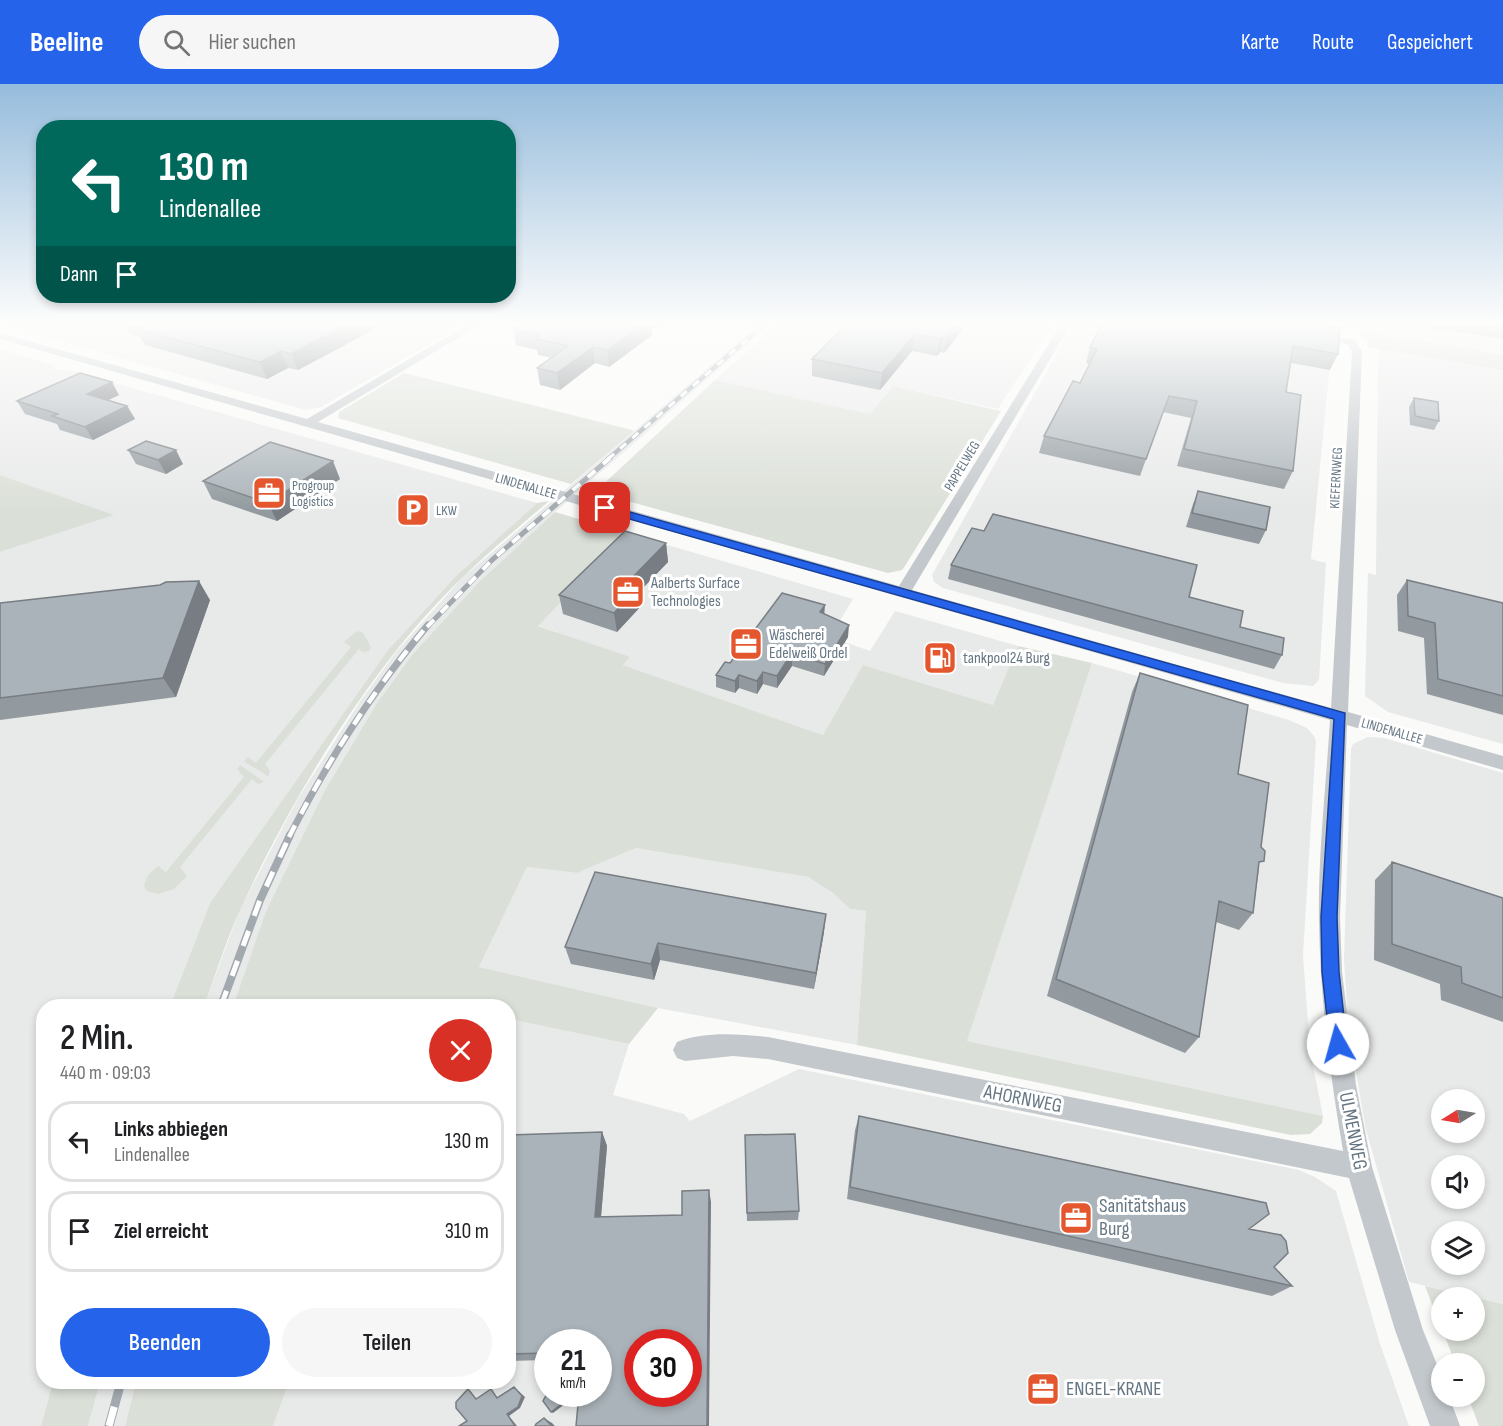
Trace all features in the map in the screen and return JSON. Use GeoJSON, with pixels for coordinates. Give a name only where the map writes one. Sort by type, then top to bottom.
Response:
{"type":"FeatureCollection","features":[{"type":"Feature","properties":{"kind":"street","name":"LINDENALLEE"},"geometry":{"type":"LineString","coordinates":[[177,387],[1503,762]]}},
{"type":"Feature","properties":{"kind":"street"},"geometry":{"type":"LineString","coordinates":[[307,424],[370,387]]}},
{"type":"Feature","properties":{"kind":"street","name":"PAPPELWEG"},"geometry":{"type":"LineString","coordinates":[[903,592],[1028,387]]}},
{"type":"Feature","properties":{"kind":"street","name":"KIEFERNWEG"},"geometry":{"type":"LineString","coordinates":[[1341,716],[1355,387]]}},
{"type":"Feature","properties":{"kind":"street","name":"ULMENWEG"},"geometry":{"type":"LineString","coordinates":[[1341,716],[1329,917],[1331,972],[1344,1085],[1359,1167],[1409,1330],[1445,1426]]}},
{"type":"Feature","properties":{"kind":"street","name":"AHORNWEG"},"geometry":{"type":"LineString","coordinates":[[685,1050],[733,1045],[768,1048],[1359,1167]]}},
{"type":"Feature","properties":{"kind":"shaded area"},"geometry":{"type":"Polygon","coordinates":[[[0,387],[128,387],[537,503],[456,576],[388,650],[210,903],[173,999],[36,999],[36,1389],[51,1389],[41,1426],[0,1426],[0,552],[113,515],[0,475],[0,387]]]}},
{"type":"Feature","properties":{"kind":"shaded area"},"geometry":{"type":"Polygon","coordinates":[[[223,387],[356,387],[321,407],[306,410],[223,387]]]}},
{"type":"Feature","properties":{"kind":"shaded area"},"geometry":{"type":"Polygon","coordinates":[[[381,387],[459,387],[634,431],[571,484],[338,418],[339,412],[381,387]]]}},
{"type":"Feature","properties":{"kind":"shaded area"},"geometry":{"type":"Polygon","coordinates":[[[686,387],[699,387],[555,512],[479,582],[412,655],[377,703],[325,790],[266,911],[235,999],[207,999],[240,909],[297,800],[361,700],[396,652],[462,578],[686,387]]]}},
{"type":"Feature","properties":{"kind":"shaded area"},"geometry":{"type":"Polygon","coordinates":[[[708,387],[745,387],[870,414],[892,387],[896,387],[1001,411],[905,566],[902,570],[888,573],[595,492],[708,387]]]}},
{"type":"Feature","properties":{"kind":"shaded area"},"geometry":{"type":"Polygon","coordinates":[[[745,387],[892,387],[870,414],[745,387]]]}},
{"type":"Feature","properties":{"kind":"shaded area"},"geometry":{"type":"Polygon","coordinates":[[[896,387],[1012,387],[998,409],[896,387]]]}},
{"type":"Feature","properties":{"kind":"shaded area"},"geometry":{"type":"Polygon","coordinates":[[[1039,387],[1328,387],[1311,559],[1326,563],[1319,680],[1313,686],[1283,683],[943,588],[934,582],[932,575],[1039,387]]]}},
{"type":"Feature","properties":{"kind":"shaded area"},"geometry":{"type":"Polygon","coordinates":[[[1378,387],[1503,387],[1503,744],[1388,712],[1365,696],[1368,573],[1376,575],[1378,387]]]}},
{"type":"Feature","properties":{"kind":"shaded area"},"geometry":{"type":"Polygon","coordinates":[[[0,475],[114,515],[0,552],[0,475]]]}},
{"type":"Feature","properties":{"kind":"shaded area"},"geometry":{"type":"Polygon","coordinates":[[[549,501],[474,567],[430,611],[367,689],[338,732],[310,777],[262,865],[231,932],[207,999],[173,999],[210,903],[388,650],[456,576],[537,503],[549,501]]]}},
{"type":"Feature","properties":{"kind":"shaded area"},"geometry":{"type":"Polygon","coordinates":[[[555,512],[626,533],[538,626],[630,657],[623,665],[823,735],[863,665],[993,705],[1018,646],[1092,663],[967,1041],[1323,1116],[1322,1123],[1310,1134],[1291,1135],[857,1045],[866,911],[850,909],[833,893],[808,877],[636,848],[577,873],[527,867],[479,967],[658,1008],[629,1044],[516,1020],[516,999],[235,999],[266,911],[325,790],[377,703],[412,655],[479,582],[555,512]]]}},
{"type":"Feature","properties":{"kind":"shaded area"},"geometry":{"type":"Polygon","coordinates":[[[626,533],[853,599],[830,637],[870,651],[895,611],[1018,646],[993,705],[863,665],[823,735],[623,665],[629,658],[537,625],[626,533]]]}},
{"type":"Feature","properties":{"kind":"shaded area"},"geometry":{"type":"Polygon","coordinates":[[[357,631],[363,633],[371,647],[369,651],[363,652],[359,649],[265,764],[270,771],[268,777],[244,761],[248,757],[256,763],[351,647],[344,642],[357,631]]]}},
{"type":"Feature","properties":{"kind":"shaded area"},"geometry":{"type":"Polygon","coordinates":[[[1092,663],[1289,720],[1307,728],[1314,736],[1316,741],[1303,955],[1310,1051],[1323,1116],[967,1041],[1092,663]]]}},
{"type":"Feature","properties":{"kind":"shaded area"},"geometry":{"type":"Polygon","coordinates":[[[1368,737],[1384,738],[1503,773],[1503,1304],[1485,1300],[1485,1287],[1431,1287],[1409,1282],[1365,1126],[1348,1022],[1344,959],[1353,744],[1368,737]]]}},
{"type":"Feature","properties":{"kind":"shaded area"},"geometry":{"type":"Polygon","coordinates":[[[240,765],[264,782],[258,784],[252,779],[180,867],[187,876],[174,889],[158,894],[147,891],[144,886],[148,875],[158,866],[166,872],[244,777],[237,769],[240,765]]]}},
{"type":"Feature","properties":{"kind":"shaded area"},"geometry":{"type":"Polygon","coordinates":[[[636,848],[808,877],[833,893],[850,909],[866,911],[857,1045],[658,1008],[479,967],[527,867],[577,873],[636,848]]]}},
{"type":"Feature","properties":{"kind":"shaded area"},"geometry":{"type":"Polygon","coordinates":[[[516,1020],[629,1044],[613,1095],[684,1114],[690,1121],[799,1069],[1299,1170],[1315,1177],[1336,1191],[1380,1344],[1409,1426],[273,1426],[286,1389],[516,1389],[516,1020]]]}},
{"type":"Feature","properties":{"kind":"shaded area"},"geometry":{"type":"Polygon","coordinates":[[[1425,1286],[1431,1287],[1431,1302],[1425,1286]]]}},
{"type":"Feature","properties":{"kind":"shaded area"},"geometry":{"type":"Polygon","coordinates":[[[1485,1300],[1503,1304],[1503,1426],[1479,1426],[1472,1407],[1485,1407],[1485,1353],[1451,1353],[1447,1341],[1485,1341],[1485,1300]]]}},
{"type":"Feature","properties":{"kind":"shaded area"},"geometry":{"type":"Polygon","coordinates":[[[51,1389],[98,1389],[88,1426],[41,1426],[51,1389]]]}},
{"type":"Feature","properties":{"kind":"shaded area"},"geometry":{"type":"Polygon","coordinates":[[[98,1389],[134,1389],[125,1426],[88,1426],[98,1389]]]}},
{"type":"Feature","properties":{"kind":"shaded area"},"geometry":{"type":"Polygon","coordinates":[[[134,1389],[286,1389],[273,1426],[125,1426],[134,1389]]]}},
{"type":"Feature","properties":{"kind":"building"},"geometry":{"type":"Polygon","coordinates":[[[49,387],[102,387],[87,394],[127,406],[85,427],[52,416],[58,414],[17,401],[49,387]]]}},
{"type":"Feature","properties":{"kind":"building"},"geometry":{"type":"Polygon","coordinates":[[[1070,387],[1287,387],[1286,392],[1301,395],[1293,471],[1184,449],[1197,401],[1169,396],[1146,459],[1044,436],[1070,387]]]}},
{"type":"Feature","properties":{"kind":"building"},"geometry":{"type":"Polygon","coordinates":[[[1414,398],[1438,402],[1439,421],[1415,416],[1414,398]]]}},
{"type":"Feature","properties":{"kind":"building"},"geometry":{"type":"Polygon","coordinates":[[[146,441],[176,450],[158,460],[128,450],[146,441]]]}},
{"type":"Feature","properties":{"kind":"building"},"geometry":{"type":"Polygon","coordinates":[[[270,442],[333,461],[268,503],[203,481],[270,442]]]}},
{"type":"Feature","properties":{"kind":"building"},"geometry":{"type":"Polygon","coordinates":[[[1198,491],[1270,507],[1266,530],[1192,513],[1198,491]]]}},
{"type":"Feature","properties":{"kind":"building"},"geometry":{"type":"Polygon","coordinates":[[[993,514],[1197,565],[1189,597],[1243,611],[1240,627],[1284,638],[1282,655],[951,565],[972,528],[984,531],[993,514]]]}},
{"type":"Feature","properties":{"kind":"building"},"geometry":{"type":"Polygon","coordinates":[[[625,531],[666,543],[628,582],[639,586],[614,613],[559,595],[625,531]]]}},
{"type":"Feature","properties":{"kind":"building"},"geometry":{"type":"Polygon","coordinates":[[[1407,580],[1503,603],[1503,696],[1438,679],[1435,623],[1408,616],[1407,580]]]}},
{"type":"Feature","properties":{"kind":"building"},"geometry":{"type":"Polygon","coordinates":[[[199,581],[163,678],[0,698],[0,603],[160,585],[166,582],[199,581]]]}},
{"type":"Feature","properties":{"kind":"building"},"geometry":{"type":"Polygon","coordinates":[[[782,593],[825,605],[820,612],[849,625],[825,664],[792,653],[777,676],[763,672],[757,681],[739,675],[735,681],[716,675],[725,662],[730,663],[782,593]]]}},
{"type":"Feature","properties":{"kind":"building"},"geometry":{"type":"Polygon","coordinates":[[[1140,673],[1248,705],[1238,774],[1269,783],[1261,847],[1265,851],[1264,861],[1259,862],[1253,913],[1219,901],[1199,1037],[1056,979],[1140,673]]]}},
{"type":"Feature","properties":{"kind":"building"},"geometry":{"type":"Polygon","coordinates":[[[1392,862],[1503,898],[1503,998],[1462,983],[1461,967],[1392,944],[1392,862]]]}},
{"type":"Feature","properties":{"kind":"building"},"geometry":{"type":"Polygon","coordinates":[[[595,872],[826,914],[816,973],[658,943],[651,964],[565,947],[595,872]]]}},
{"type":"Feature","properties":{"kind":"building"},"geometry":{"type":"Polygon","coordinates":[[[859,1116],[1266,1203],[1269,1214],[1249,1229],[1281,1235],[1286,1241],[1288,1253],[1274,1267],[1292,1286],[850,1187],[859,1116]]]}},
{"type":"Feature","properties":{"kind":"building"},"geometry":{"type":"Polygon","coordinates":[[[602,1132],[595,1217],[682,1215],[682,1191],[709,1190],[707,1426],[576,1426],[578,1407],[612,1407],[612,1329],[534,1329],[534,1353],[516,1354],[516,1135],[602,1132]]]}},
{"type":"Feature","properties":{"kind":"building"},"geometry":{"type":"Polygon","coordinates":[[[795,1134],[799,1211],[747,1213],[745,1135],[795,1134]]]}},
{"type":"Feature","properties":{"kind":"building"},"geometry":{"type":"Polygon","coordinates":[[[468,1389],[476,1399],[491,1389],[497,1398],[511,1389],[516,1389],[522,1396],[518,1407],[507,1414],[515,1426],[459,1426],[467,1421],[456,1408],[456,1402],[468,1389]]]}},
{"type":"Feature","properties":{"kind":"building"},"geometry":{"type":"Polygon","coordinates":[[[547,1407],[558,1407],[551,1412],[547,1407]]]}},
{"type":"Feature","properties":{"kind":"building"},"geometry":{"type":"Polygon","coordinates":[[[544,1418],[552,1426],[535,1426],[536,1424],[544,1418]]]}},
{"type":"Feature","properties":{"kind":"railway"},"geometry":{"type":"LineString","coordinates":[[608,459],[692,387]]}},
{"type":"Feature","properties":{"kind":"railway"},"geometry":{"type":"LineString","coordinates":[[427,627],[492,560],[610,458]]}},
{"type":"Feature","properties":{"kind":"railway"},"geometry":{"type":"LineString","coordinates":[[290,836],[352,726],[428,625]]}},
{"type":"Feature","properties":{"kind":"railway"},"geometry":{"type":"LineString","coordinates":[[224,999],[260,900],[290,836]]}},
{"type":"Feature","properties":{"kind":"railway"},"geometry":{"type":"LineString","coordinates":[[109,1426],[119,1389]]}},
{"type":"Feature","properties":{"kind":"place","name":"Progroup Logistics"},"geometry":{"type":"Point","coordinates":[269,493]}},
{"type":"Feature","properties":{"kind":"place","name":"LKW"},"geometry":{"type":"Point","coordinates":[413,510]}},
{"type":"Feature","properties":{"kind":"place","name":"Aalberts Surface Technologies"},"geometry":{"type":"Point","coordinates":[628,592]}},
{"type":"Feature","properties":{"kind":"place","name":"Wäscherei Edelweiß Ordel"},"geometry":{"type":"Point","coordinates":[746,644]}},
{"type":"Feature","properties":{"kind":"place","name":"tankpool24 Burg"},"geometry":{"type":"Point","coordinates":[940,658]}},
{"type":"Feature","properties":{"kind":"place","name":"Sanitätshaus Burg"},"geometry":{"type":"Point","coordinates":[1076,1218]}},
{"type":"Feature","properties":{"kind":"place","name":"ENGEL-KRANE"},"geometry":{"type":"Point","coordinates":[1043,1389]}},
{"type":"Feature","properties":{"kind":"route"},"geometry":{"type":"LineString","coordinates":[[605,508],[1341,716],[1329,917],[1331,972],[1338,1044]]}}]}
